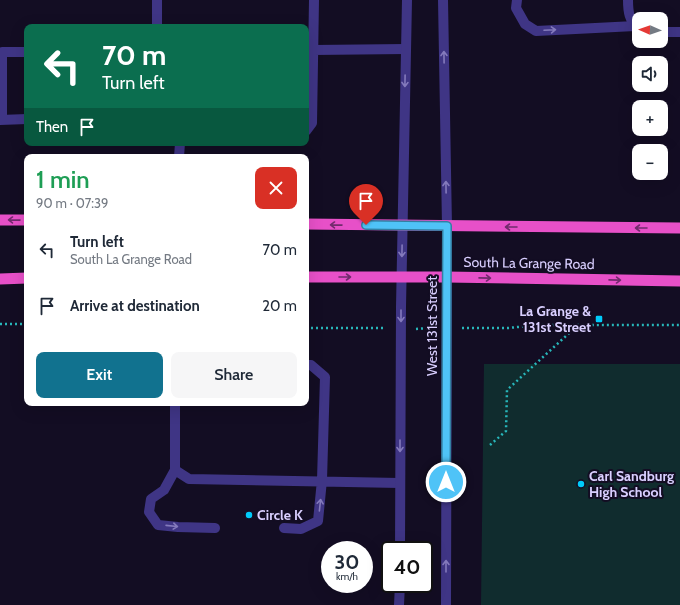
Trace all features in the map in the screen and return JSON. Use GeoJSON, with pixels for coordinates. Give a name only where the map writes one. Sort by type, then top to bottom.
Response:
{"type":"FeatureCollection","features":[{"type":"Feature","properties":{"kind":"highway"},"geometry":{"type":"LineString","coordinates":[[0,220],[24,220]]}},
{"type":"Feature","properties":{"kind":"highway"},"geometry":{"type":"LineString","coordinates":[[309,224],[680,228]]}},
{"type":"Feature","properties":{"kind":"highway","name":"South La Grange Road"},"geometry":{"type":"LineString","coordinates":[[309,277],[446,277],[680,281]]}},
{"type":"Feature","properties":{"kind":"highway"},"geometry":{"type":"LineString","coordinates":[[0,278],[24,278]]}},
{"type":"Feature","properties":{"kind":"street"},"geometry":{"type":"LineString","coordinates":[[157,0],[157,24]]}},
{"type":"Feature","properties":{"kind":"street"},"geometry":{"type":"LineString","coordinates":[[309,127],[312,123],[314,0]]}},
{"type":"Feature","properties":{"kind":"street"},"geometry":{"type":"LineString","coordinates":[[400,541],[401,307],[407,0]]}},
{"type":"Feature","properties":{"kind":"street","name":"West 131st Street"},"geometry":{"type":"LineString","coordinates":[[443,0],[447,226],[446,605]]}},
{"type":"Feature","properties":{"kind":"street"},"geometry":{"type":"LineString","coordinates":[[517,0],[516,8],[525,24],[536,31],[632,27]]}},
{"type":"Feature","properties":{"kind":"street"},"geometry":{"type":"LineString","coordinates":[[628,0],[628,12],[632,21]]}},
{"type":"Feature","properties":{"kind":"street"},"geometry":{"type":"LineString","coordinates":[[668,32],[680,32]]}},
{"type":"Feature","properties":{"kind":"street"},"geometry":{"type":"LineString","coordinates":[[313,50],[406,49]]}},
{"type":"Feature","properties":{"kind":"street"},"geometry":{"type":"LineString","coordinates":[[24,52],[1,51],[1,120],[24,120]]}},
{"type":"Feature","properties":{"kind":"street"},"geometry":{"type":"LineString","coordinates":[[284,528],[301,529],[318,521],[322,480],[325,378],[311,365],[309,365]]}},
{"type":"Feature","properties":{"kind":"street"},"geometry":{"type":"LineString","coordinates":[[175,406],[175,470],[164,490],[151,499],[149,512],[158,524],[178,527],[215,528]]}},
{"type":"Feature","properties":{"kind":"street"},"geometry":{"type":"LineString","coordinates":[[175,470],[189,479],[322,480],[400,483]]}},
{"type":"Feature","properties":{"kind":"street"},"geometry":{"type":"LineString","coordinates":[[399,605],[400,593]]}},
{"type":"Feature","properties":{"kind":"path"},"geometry":{"type":"LineString","coordinates":[[0,324],[24,324]]}},
{"type":"Feature","properties":{"kind":"path"},"geometry":{"type":"LineString","coordinates":[[508,328],[538,325],[680,325]]}},
{"type":"Feature","properties":{"kind":"path"},"geometry":{"type":"LineString","coordinates":[[490,445],[506,431],[507,390],[578,325]]}},
{"type":"Feature","properties":{"kind":"path"},"geometry":{"type":"LineString","coordinates":[[309,328],[353,328]]}},
{"type":"Feature","properties":{"kind":"green space","name":"Carl Sandburg High School"},"geometry":{"type":"Polygon","coordinates":[[[484,364],[680,364],[680,605],[481,605],[484,364]]]}},
{"type":"Feature","properties":{"kind":"place","name":"La Grange & 131st Street"},"geometry":{"type":"Point","coordinates":[599,319]}},
{"type":"Feature","properties":{"kind":"place","name":"Carl Sandburg High School"},"geometry":{"type":"Point","coordinates":[581,484]}},
{"type":"Feature","properties":{"kind":"place","name":"Circle K"},"geometry":{"type":"Point","coordinates":[249,515]}},
{"type":"Feature","properties":{"kind":"route"},"geometry":{"type":"LineString","coordinates":[[366,225],[447,226],[446,482]]}}]}
